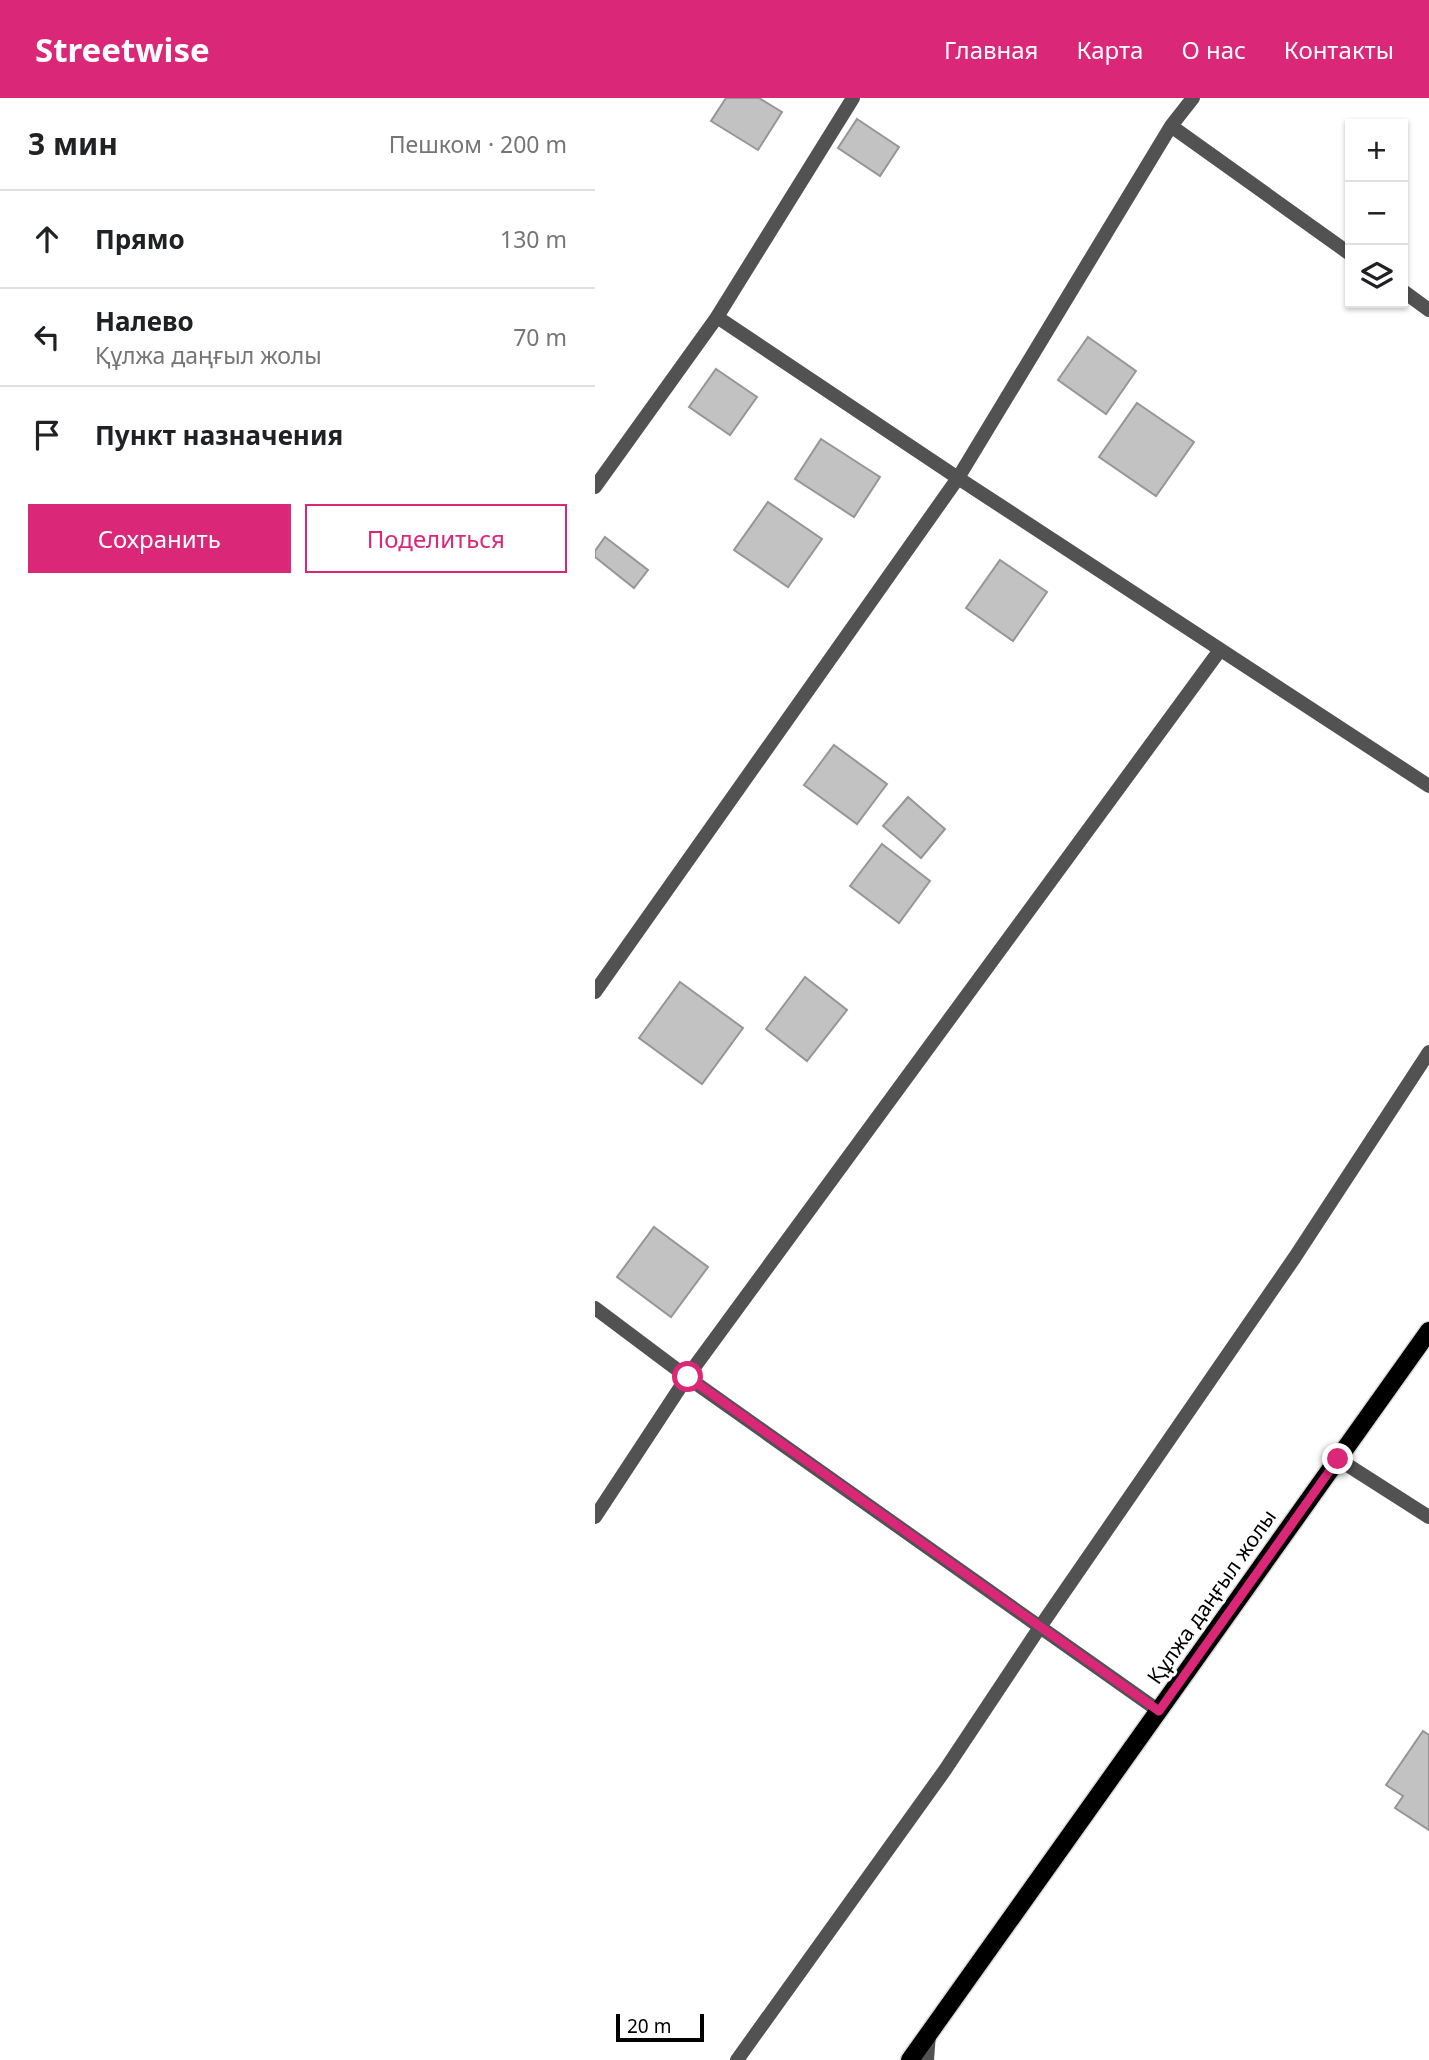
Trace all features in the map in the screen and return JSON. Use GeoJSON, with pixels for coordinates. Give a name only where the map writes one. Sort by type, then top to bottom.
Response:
{"type":"FeatureCollection","features":[{"type":"Feature","properties":{"kind":"main road","name":"Құлжа даңғыл жолы"},"geometry":{"type":"LineString","coordinates":[[910,2060],[1429,1331]]}},
{"type":"Feature","properties":{"kind":"street"},"geometry":{"type":"LineString","coordinates":[[595,487],[717,317],[853,98]]}},
{"type":"Feature","properties":{"kind":"street"},"geometry":{"type":"LineString","coordinates":[[595,992],[958,478],[1171,127],[1193,98]]}},
{"type":"Feature","properties":{"kind":"street"},"geometry":{"type":"LineString","coordinates":[[1171,127],[1345,250]]}},
{"type":"Feature","properties":{"kind":"street"},"geometry":{"type":"LineString","coordinates":[[1408,295],[1429,310]]}},
{"type":"Feature","properties":{"kind":"street"},"geometry":{"type":"LineString","coordinates":[[717,317],[1429,786]]}},
{"type":"Feature","properties":{"kind":"street"},"geometry":{"type":"LineString","coordinates":[[595,1517],[688,1377],[1220,650]]}},
{"type":"Feature","properties":{"kind":"street"},"geometry":{"type":"LineString","coordinates":[[737,2060],[945,1770],[1040,1627],[1295,1257],[1429,1052]]}},
{"type":"Feature","properties":{"kind":"street"},"geometry":{"type":"LineString","coordinates":[[595,1308],[1159,1711]]}},
{"type":"Feature","properties":{"kind":"street"},"geometry":{"type":"LineString","coordinates":[[1338,1459],[1429,1517]]}},
{"type":"Feature","properties":{"kind":"street"},"geometry":{"type":"LineString","coordinates":[[927,2060],[929,2032]]}},
{"type":"Feature","properties":{"kind":"building"},"geometry":{"type":"Polygon","coordinates":[[[726,98],[759,98],[782,112],[758,150],[711,121],[726,98]]]}},
{"type":"Feature","properties":{"kind":"building"},"geometry":{"type":"Polygon","coordinates":[[[857,119],[899,147],[880,176],[838,148],[857,119]]]}},
{"type":"Feature","properties":{"kind":"building"},"geometry":{"type":"Polygon","coordinates":[[[1088,337],[1136,371],[1106,414],[1058,380],[1088,337]]]}},
{"type":"Feature","properties":{"kind":"building"},"geometry":{"type":"Polygon","coordinates":[[[716,369],[757,397],[730,435],[689,407],[716,369]]]}},
{"type":"Feature","properties":{"kind":"building"},"geometry":{"type":"Polygon","coordinates":[[[1137,403],[1194,442],[1156,496],[1099,457],[1137,403]]]}},
{"type":"Feature","properties":{"kind":"building"},"geometry":{"type":"Polygon","coordinates":[[[821,439],[880,477],[854,517],[795,479],[821,439]]]}},
{"type":"Feature","properties":{"kind":"building"},"geometry":{"type":"Polygon","coordinates":[[[768,502],[822,539],[788,587],[734,550],[768,502]]]}},
{"type":"Feature","properties":{"kind":"building"},"geometry":{"type":"Polygon","coordinates":[[[605,537],[648,570],[634,588],[595,557],[595,551],[605,537]]]}},
{"type":"Feature","properties":{"kind":"building"},"geometry":{"type":"Polygon","coordinates":[[[1000,560],[1047,592],[1013,641],[966,608],[1000,560]]]}},
{"type":"Feature","properties":{"kind":"building"},"geometry":{"type":"Polygon","coordinates":[[[834,745],[887,784],[857,824],[804,785],[834,745]]]}},
{"type":"Feature","properties":{"kind":"building"},"geometry":{"type":"Polygon","coordinates":[[[908,797],[945,829],[921,858],[883,826],[908,797]]]}},
{"type":"Feature","properties":{"kind":"building"},"geometry":{"type":"Polygon","coordinates":[[[882,844],[930,881],[899,923],[850,886],[882,844]]]}},
{"type":"Feature","properties":{"kind":"building"},"geometry":{"type":"Polygon","coordinates":[[[805,977],[847,1010],[807,1061],[766,1029],[805,977]]]}},
{"type":"Feature","properties":{"kind":"building"},"geometry":{"type":"Polygon","coordinates":[[[680,982],[743,1028],[702,1084],[639,1038],[680,982]]]}},
{"type":"Feature","properties":{"kind":"building"},"geometry":{"type":"Polygon","coordinates":[[[654,1227],[708,1267],[671,1317],[617,1277],[654,1227]]]}},
{"type":"Feature","properties":{"kind":"building"},"geometry":{"type":"Polygon","coordinates":[[[1423,1731],[1429,1735],[1429,1830],[1395,1808],[1403,1796],[1386,1785],[1423,1731]]]}},
{"type":"Feature","properties":{"kind":"route"},"geometry":{"type":"LineString","coordinates":[[688,1377],[1159,1711],[1338,1459]]}}]}
